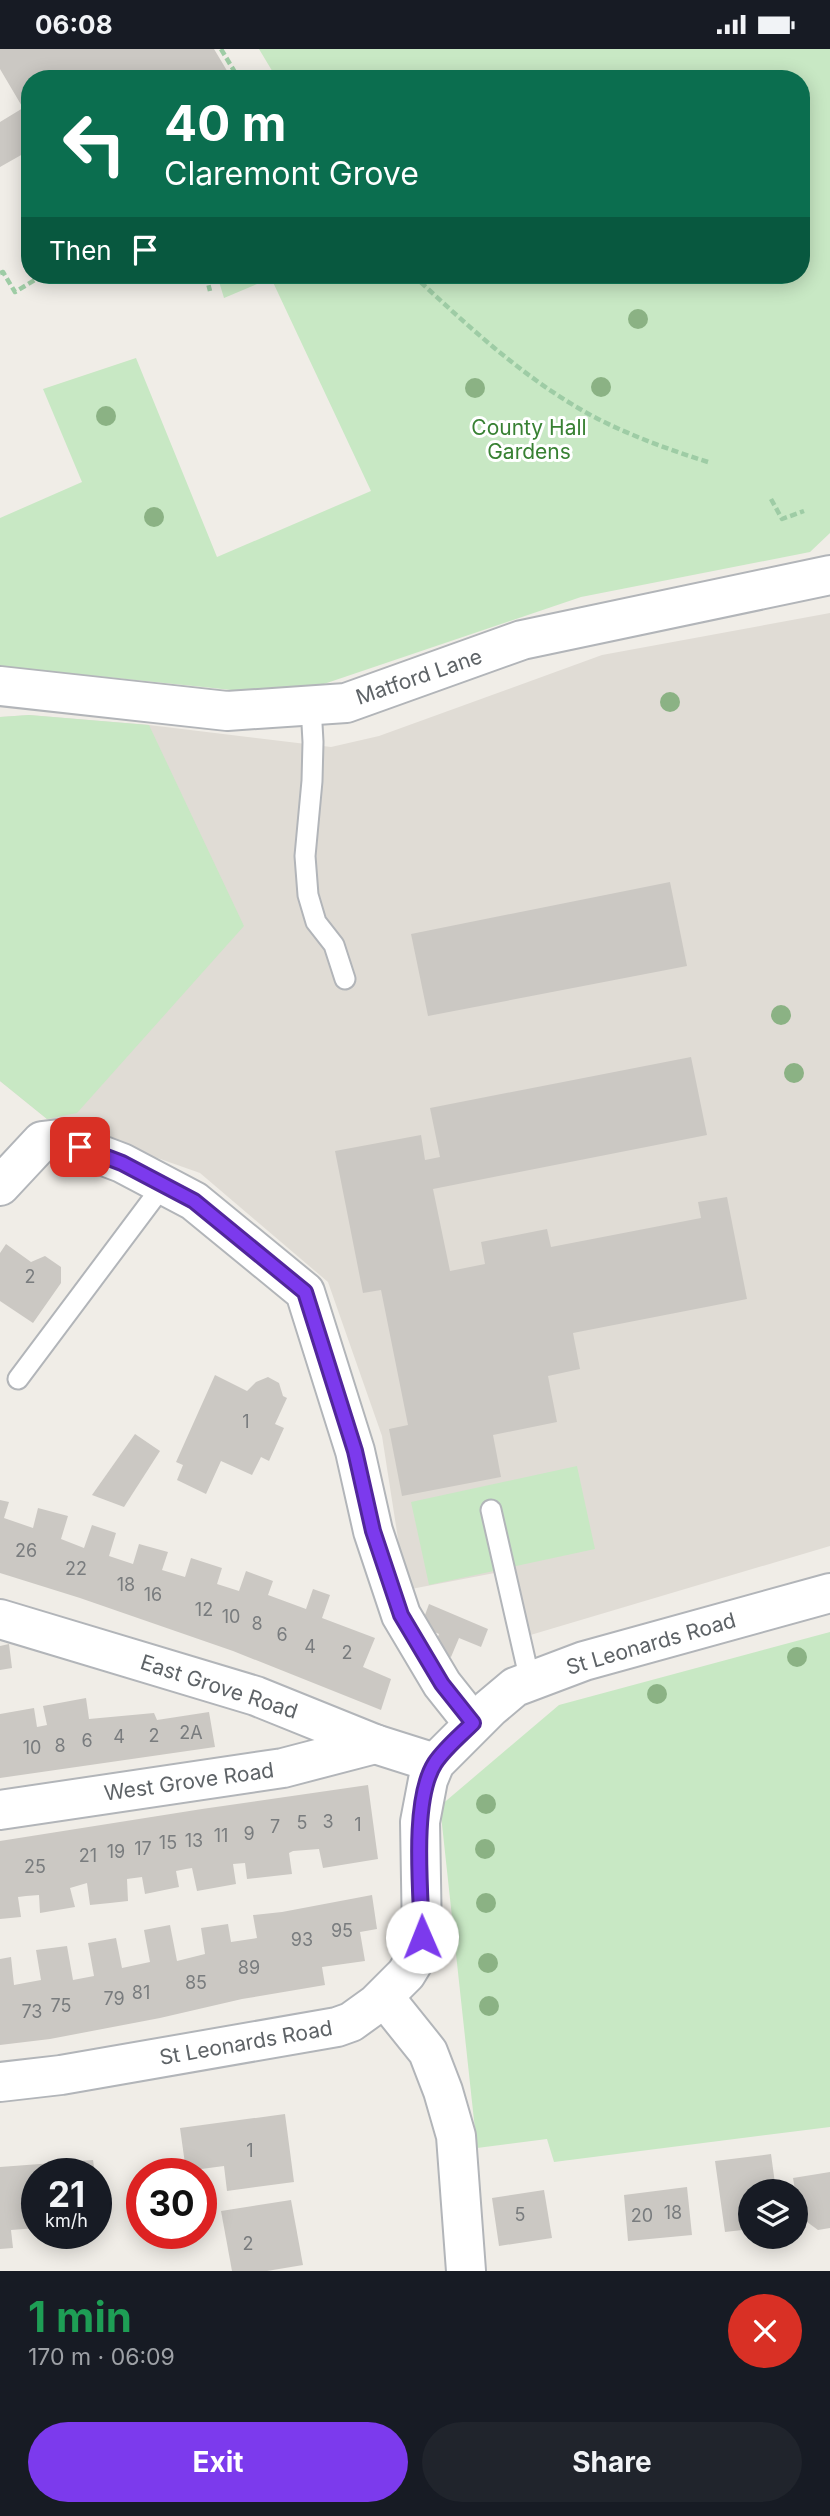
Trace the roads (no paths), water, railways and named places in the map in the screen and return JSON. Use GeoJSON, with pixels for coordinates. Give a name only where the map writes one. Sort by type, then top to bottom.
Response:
{"type":"FeatureCollection","features":[{"type":"Feature","properties":{"kind":"street","name":"Matford Lane"},"geometry":{"type":"LineString","coordinates":[[0,686],[226,711],[346,703],[522,641],[830,575]]}},
{"type":"Feature","properties":{"kind":"street"},"geometry":{"type":"LineString","coordinates":[[0,1186],[42,1141],[59,1139],[122,1163],[194,1201],[305,1292],[355,1451],[373,1531],[401,1615],[442,1684],[473,1723]]}},
{"type":"Feature","properties":{"kind":"street","name":"St Leonards Road"},"geometry":{"type":"LineString","coordinates":[[0,2082],[61,2075],[337,2028],[366,2013],[384,1997],[417,1956],[422,1937],[420,1822],[428,1780],[435,1763],[473,1723],[515,1688],[584,1661],[830,1593]]}},
{"type":"Feature","properties":{"kind":"street","name":"East Grove Road"},"geometry":{"type":"LineString","coordinates":[[0,1619],[257,1696],[375,1744],[435,1763]]}},
{"type":"Feature","properties":{"kind":"street","name":"West Grove Road"},"geometry":{"type":"LineString","coordinates":[[0,1810],[283,1768],[375,1744]]}},
{"type":"Feature","properties":{"kind":"street"},"geometry":{"type":"LineString","coordinates":[[384,1997],[429,2052],[443,2091],[456,2136],[466,2271]]}},
{"type":"Feature","properties":{"kind":"lane"},"geometry":{"type":"LineString","coordinates":[[311,706],[312,781],[304,856],[308,895],[316,922],[334,944],[345,979]]}},
{"type":"Feature","properties":{"kind":"lane"},"geometry":{"type":"LineString","coordinates":[[18,1378],[164,1184]]}},
{"type":"Feature","properties":{"kind":"lane"},"geometry":{"type":"LineString","coordinates":[[491,1510],[530,1681]]}},
{"type":"Feature","properties":{"kind":"park label","name":"County Hall Gardens"},"geometry":{"type":"Point","coordinates":[529,440]}}]}
